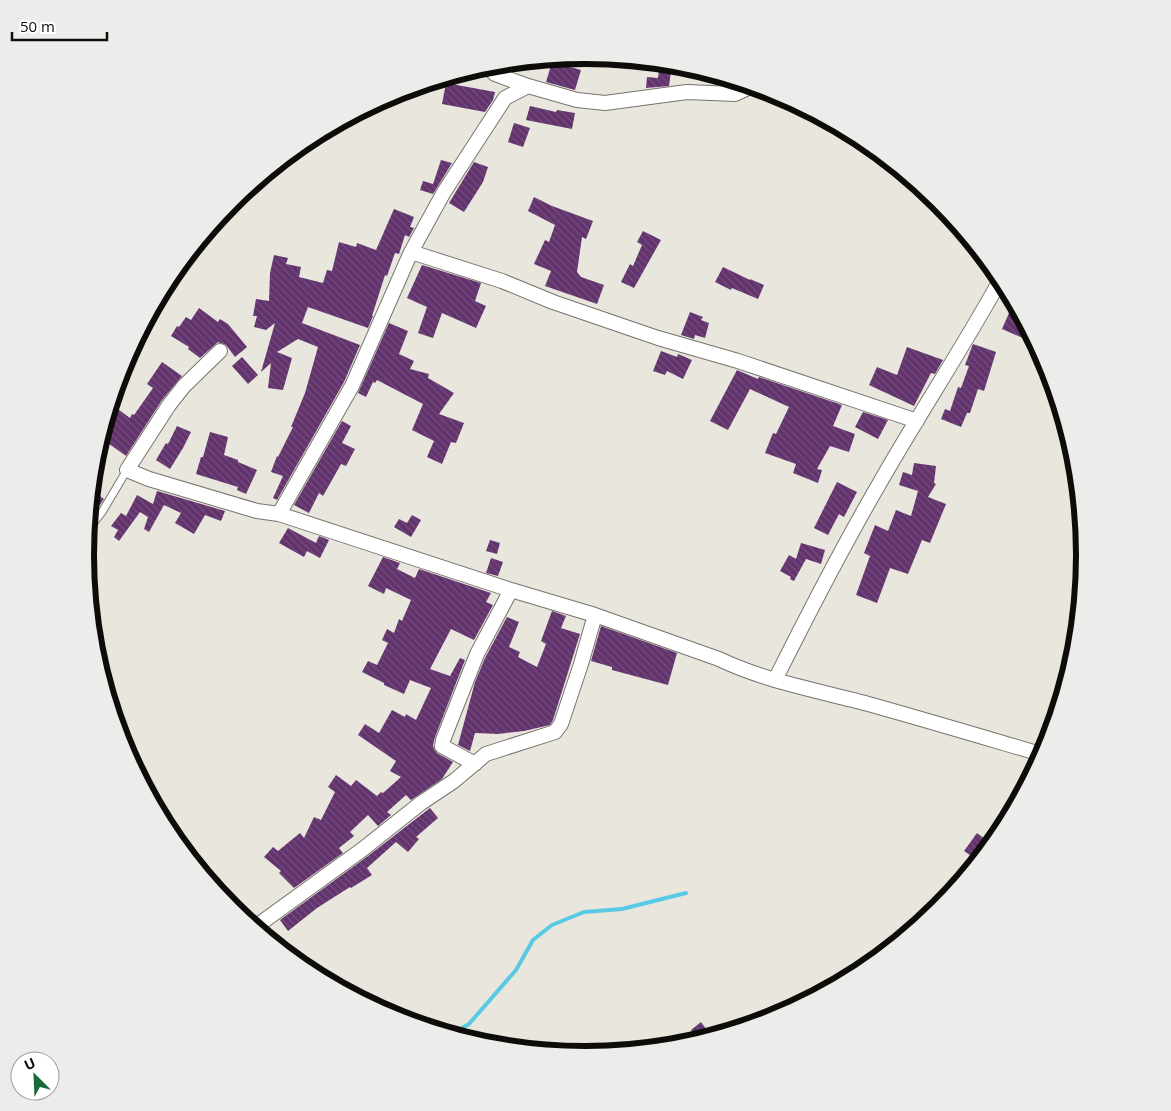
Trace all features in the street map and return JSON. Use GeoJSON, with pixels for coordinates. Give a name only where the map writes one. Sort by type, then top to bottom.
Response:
{"type":"FeatureCollection","features":[{"type":"Feature","properties":{"kind":"street"},"geometry":{"type":"LineString","coordinates":[[493,72],[528,86],[577,100],[605,103],[687,92],[735,94],[744,90]]}},
{"type":"Feature","properties":{"kind":"street"},"geometry":{"type":"LineString","coordinates":[[279,514],[352,386],[411,252],[459,168],[505,98],[528,86]]}},
{"type":"Feature","properties":{"kind":"street"},"geometry":{"type":"LineString","coordinates":[[411,252],[502,282],[553,302],[658,338],[738,361],[917,421]]}},
{"type":"Feature","properties":{"kind":"street"},"geometry":{"type":"LineString","coordinates":[[776,680],[816,598],[882,479],[997,286]]}},
{"type":"Feature","properties":{"kind":"street"},"geometry":{"type":"LineString","coordinates":[[220,351],[184,386],[169,405],[127,470],[149,479],[257,511],[279,514],[511,590],[595,615],[720,659],[738,668],[776,680],[872,705],[1036,753]]}},
{"type":"Feature","properties":{"kind":"street"},"geometry":{"type":"LineString","coordinates":[[475,764],[442,746],[443,740],[477,654],[511,590]]}},
{"type":"Feature","properties":{"kind":"street"},"geometry":{"type":"LineString","coordinates":[[260,924],[363,849],[486,754],[553,733],[562,724],[595,615]]}},
{"type":"Feature","properties":{"kind":"lane"},"geometry":{"type":"LineString","coordinates":[[95,521],[127,470]]}},
{"type":"Feature","properties":{"kind":"building"},"geometry":{"type":"Polygon","coordinates":[[[551,65],[562,65],[581,70],[575,90],[546,82],[551,65]]]}},
{"type":"Feature","properties":{"kind":"building"},"geometry":{"type":"Polygon","coordinates":[[[659,69],[671,71],[669,86],[646,88],[647,77],[658,78],[659,69]]]}},
{"type":"Feature","properties":{"kind":"building"},"geometry":{"type":"Polygon","coordinates":[[[449,84],[495,92],[493,100],[485,112],[442,104],[446,85],[449,84]]]}},
{"type":"Feature","properties":{"kind":"building"},"geometry":{"type":"Polygon","coordinates":[[[530,106],[556,112],[557,110],[575,113],[572,129],[526,120],[530,106]]]}},
{"type":"Feature","properties":{"kind":"building"},"geometry":{"type":"Polygon","coordinates":[[[514,123],[530,128],[523,147],[508,142],[514,123]]]}},
{"type":"Feature","properties":{"kind":"building"},"geometry":{"type":"Polygon","coordinates":[[[441,160],[452,163],[433,194],[420,190],[423,181],[433,184],[441,160]]]}},
{"type":"Feature","properties":{"kind":"building"},"geometry":{"type":"Polygon","coordinates":[[[474,162],[488,167],[483,182],[464,212],[449,203],[474,162]]]}},
{"type":"Feature","properties":{"kind":"building"},"geometry":{"type":"Polygon","coordinates":[[[534,197],[552,206],[593,221],[586,239],[582,237],[577,272],[581,277],[604,285],[597,304],[545,286],[551,271],[534,264],[545,240],[549,242],[555,225],[528,211],[534,197]]]}},
{"type":"Feature","properties":{"kind":"building"},"geometry":{"type":"Polygon","coordinates":[[[394,209],[414,217],[410,227],[414,228],[409,237],[405,235],[399,254],[395,253],[387,276],[385,275],[368,328],[308,307],[302,323],[360,345],[344,382],[277,500],[273,498],[283,476],[271,472],[277,456],[293,427],[291,427],[305,393],[318,347],[298,339],[277,352],[292,358],[283,390],[268,388],[271,363],[261,372],[275,323],[266,330],[254,327],[257,316],[253,316],[256,299],[269,301],[270,273],[274,255],[288,258],[286,264],[301,267],[299,277],[323,283],[327,270],[332,271],[339,242],[356,247],[357,243],[376,250],[394,209]]]}},
{"type":"Feature","properties":{"kind":"building"},"geometry":{"type":"Polygon","coordinates":[[[643,231],[661,240],[634,288],[621,282],[630,264],[633,266],[642,245],[637,242],[643,231]]]}},
{"type":"Feature","properties":{"kind":"building"},"geometry":{"type":"Polygon","coordinates":[[[422,265],[481,283],[475,301],[486,306],[476,328],[442,313],[433,338],[418,333],[427,307],[407,298],[422,265]]]}},
{"type":"Feature","properties":{"kind":"building"},"geometry":{"type":"Polygon","coordinates":[[[723,267],[764,285],[758,299],[732,288],[731,290],[715,282],[723,267]]]}},
{"type":"Feature","properties":{"kind":"building"},"geometry":{"type":"Polygon","coordinates":[[[199,308],[218,322],[220,319],[228,324],[247,347],[235,357],[226,345],[218,342],[200,358],[188,349],[189,347],[171,336],[186,317],[191,320],[199,308]]]}},
{"type":"Feature","properties":{"kind":"building"},"geometry":{"type":"Polygon","coordinates":[[[690,312],[703,317],[701,320],[709,323],[705,338],[695,335],[694,339],[681,335],[690,312]]]}},
{"type":"Feature","properties":{"kind":"building"},"geometry":{"type":"Polygon","coordinates":[[[1009,313],[1012,314],[1026,336],[1025,339],[1002,329],[1009,313]]]}},
{"type":"Feature","properties":{"kind":"building"},"geometry":{"type":"Polygon","coordinates":[[[389,323],[408,331],[399,354],[414,361],[410,369],[429,374],[428,378],[454,393],[439,414],[464,423],[456,443],[451,442],[442,464],[427,457],[434,441],[412,430],[423,404],[377,380],[375,383],[373,382],[366,397],[358,393],[389,323]]]}},
{"type":"Feature","properties":{"kind":"building"},"geometry":{"type":"Polygon","coordinates":[[[973,344],[996,352],[984,391],[978,389],[970,413],[967,413],[961,427],[941,419],[945,409],[950,411],[958,387],[961,388],[969,366],[965,365],[973,344]]]}},
{"type":"Feature","properties":{"kind":"building"},"geometry":{"type":"Polygon","coordinates":[[[907,347],[943,360],[935,374],[931,373],[914,406],[869,385],[877,367],[897,375],[907,347]]]}},
{"type":"Feature","properties":{"kind":"building"},"geometry":{"type":"Polygon","coordinates":[[[661,351],[677,357],[678,354],[692,360],[683,379],[667,371],[665,375],[653,371],[661,351]]]}},
{"type":"Feature","properties":{"kind":"building"},"geometry":{"type":"Polygon","coordinates":[[[242,357],[258,375],[248,384],[232,366],[242,357]]]}},
{"type":"Feature","properties":{"kind":"building"},"geometry":{"type":"Polygon","coordinates":[[[162,362],[182,376],[162,400],[126,456],[107,443],[117,408],[130,418],[132,414],[134,415],[153,388],[147,384],[162,362]]]}},
{"type":"Feature","properties":{"kind":"building"},"geometry":{"type":"Polygon","coordinates":[[[737,370],[758,379],[759,377],[842,405],[833,426],[855,434],[849,452],[830,446],[817,469],[822,470],[818,483],[793,473],[796,464],[765,453],[773,433],[776,434],[789,407],[750,389],[728,430],[710,421],[737,370]]]}},
{"type":"Feature","properties":{"kind":"building"},"geometry":{"type":"Polygon","coordinates":[[[863,412],[888,420],[878,439],[855,427],[863,412]]]}},
{"type":"Feature","properties":{"kind":"building"},"geometry":{"type":"Polygon","coordinates":[[[342,421],[351,426],[342,443],[355,449],[346,466],[341,464],[323,496],[319,493],[309,513],[294,505],[342,421]]]}},
{"type":"Feature","properties":{"kind":"building"},"geometry":{"type":"Polygon","coordinates":[[[177,426],[191,432],[170,469],[156,460],[166,443],[168,444],[177,426]]]}},
{"type":"Feature","properties":{"kind":"building"},"geometry":{"type":"Polygon","coordinates":[[[210,432],[228,437],[224,455],[257,470],[246,494],[237,490],[238,487],[196,474],[210,432]]]}},
{"type":"Feature","properties":{"kind":"building"},"geometry":{"type":"Polygon","coordinates":[[[914,463],[936,466],[934,483],[936,484],[928,497],[946,504],[930,543],[922,540],[908,574],[890,568],[877,603],[856,595],[870,556],[864,553],[875,525],[888,531],[896,510],[911,516],[918,491],[899,485],[903,472],[912,475],[914,463]]]}},
{"type":"Feature","properties":{"kind":"building"},"geometry":{"type":"Polygon","coordinates":[[[837,482],[857,492],[844,517],[839,514],[828,535],[814,528],[837,482]]]}},
{"type":"Feature","properties":{"kind":"building"},"geometry":{"type":"Polygon","coordinates":[[[157,491],[225,511],[221,521],[205,515],[194,534],[175,523],[181,513],[164,505],[149,532],[144,529],[148,517],[140,512],[119,541],[114,537],[118,530],[111,526],[121,513],[126,516],[137,495],[153,504],[157,491]]]}},
{"type":"Feature","properties":{"kind":"building"},"geometry":{"type":"Polygon","coordinates":[[[98,495],[104,499],[96,510],[98,495]]]}},
{"type":"Feature","properties":{"kind":"building"},"geometry":{"type":"Polygon","coordinates":[[[412,515],[421,520],[411,537],[394,527],[399,519],[407,523],[412,515]]]}},
{"type":"Feature","properties":{"kind":"building"},"geometry":{"type":"Polygon","coordinates":[[[288,528],[316,543],[319,536],[329,540],[320,558],[307,551],[304,557],[279,543],[288,528]]]}},
{"type":"Feature","properties":{"kind":"building"},"geometry":{"type":"Polygon","coordinates":[[[490,540],[500,543],[497,554],[486,551],[490,540]]]}},
{"type":"Feature","properties":{"kind":"building"},"geometry":{"type":"Polygon","coordinates":[[[801,543],[825,550],[821,564],[806,559],[794,581],[790,579],[791,577],[780,571],[789,555],[796,559],[801,543]]]}},
{"type":"Feature","properties":{"kind":"building"},"geometry":{"type":"Polygon","coordinates":[[[383,557],[400,563],[397,569],[415,578],[419,569],[491,593],[486,602],[493,605],[474,640],[451,629],[430,669],[450,676],[460,658],[465,660],[433,745],[437,753],[453,762],[442,779],[411,800],[406,795],[387,812],[391,815],[378,826],[368,815],[350,832],[354,836],[339,848],[343,853],[294,888],[279,873],[281,871],[264,857],[273,847],[278,851],[300,833],[304,838],[314,817],[321,820],[335,792],[328,787],[336,775],[351,786],[356,780],[377,796],[401,777],[390,771],[396,761],[358,735],[365,724],[379,733],[392,710],[405,717],[406,714],[416,720],[431,688],[410,680],[404,694],[362,672],[368,661],[377,665],[388,643],[382,640],[387,629],[394,633],[399,619],[402,621],[411,600],[386,588],[384,594],[368,586],[383,557]]]}},
{"type":"Feature","properties":{"kind":"building"},"geometry":{"type":"Polygon","coordinates":[[[491,558],[503,562],[498,576],[486,573],[491,558]]]}},
{"type":"Feature","properties":{"kind":"building"},"geometry":{"type":"Polygon","coordinates":[[[552,611],[566,616],[561,628],[580,634],[550,725],[498,734],[475,733],[470,751],[458,745],[475,682],[485,658],[507,617],[519,622],[509,647],[520,652],[518,657],[537,667],[546,644],[541,641],[552,611]]]}},
{"type":"Feature","properties":{"kind":"building"},"geometry":{"type":"Polygon","coordinates":[[[601,626],[677,653],[668,685],[612,670],[612,667],[591,661],[601,626]]]}},
{"type":"Feature","properties":{"kind":"building"},"geometry":{"type":"Polygon","coordinates":[[[430,808],[438,818],[416,837],[419,839],[408,852],[396,842],[367,868],[372,875],[317,908],[288,931],[280,920],[430,808]]]}},
{"type":"Feature","properties":{"kind":"building"},"geometry":{"type":"Polygon","coordinates":[[[977,833],[986,840],[974,858],[964,851],[977,833]]]}},
{"type":"Feature","properties":{"kind":"building"},"geometry":{"type":"Polygon","coordinates":[[[701,1022],[708,1031],[692,1035],[693,1034],[691,1030],[701,1022]]]}},
{"type":"Feature","properties":{"kind":"waterway"},"geometry":{"type":"LineString","coordinates":[[458,1030],[469,1024],[516,970],[533,940],[552,925],[584,912],[622,909],[686,893]]}}]}
